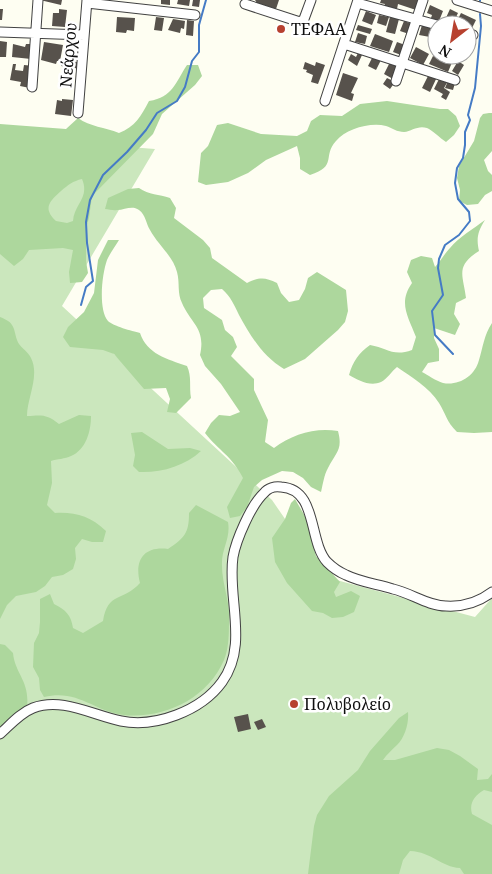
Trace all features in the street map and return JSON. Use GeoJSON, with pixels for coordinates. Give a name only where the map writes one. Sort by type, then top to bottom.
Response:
{"type":"FeatureCollection","features":[{"type":"Feature","properties":{"kind":"street"},"geometry":{"type":"LineString","coordinates":[[32,87],[38,0]]}},
{"type":"Feature","properties":{"kind":"street"},"geometry":{"type":"LineString","coordinates":[[245,4],[300,22],[304,19],[311,0]]}},
{"type":"Feature","properties":{"kind":"street"},"geometry":{"type":"LineString","coordinates":[[396,81],[423,0]]}},
{"type":"Feature","properties":{"kind":"street"},"geometry":{"type":"LineString","coordinates":[[457,0],[492,11]]}},
{"type":"Feature","properties":{"kind":"street"},"geometry":{"type":"LineString","coordinates":[[87,1],[195,15]]}},
{"type":"Feature","properties":{"kind":"street","name":"Νεάρχου"},"geometry":{"type":"LineString","coordinates":[[78,113],[87,1]]}},
{"type":"Feature","properties":{"kind":"street"},"geometry":{"type":"LineString","coordinates":[[325,101],[358,2],[427,22]]}},
{"type":"Feature","properties":{"kind":"street"},"geometry":{"type":"LineString","coordinates":[[0,32],[84,35]]}},
{"type":"Feature","properties":{"kind":"street"},"geometry":{"type":"LineString","coordinates":[[344,44],[455,80]]}},
{"type":"Feature","properties":{"kind":"street"},"geometry":{"type":"LineString","coordinates":[[0,734],[21,714],[32,708],[67,706],[122,722],[140,722],[173,717],[196,706],[212,694],[226,676],[236,639],[232,566],[234,551],[256,503],[263,494],[274,487],[288,488],[303,499],[311,516],[316,540],[322,555],[345,575],[394,589],[440,606],[461,606],[492,592]]}},
{"type":"Feature","properties":{"kind":"green space"},"geometry":{"type":"Polygon","coordinates":[[[187,65],[198,65],[202,76],[195,85],[162,114],[153,134],[92,196],[86,228],[88,273],[82,282],[70,283],[69,272],[73,250],[63,248],[29,250],[23,259],[14,266],[0,254],[0,124],[66,129],[78,118],[119,133],[125,131],[137,120],[149,101],[168,93],[187,65]],[[82,179],[73,182],[51,201],[49,212],[56,221],[67,223],[73,221],[83,196],[84,186],[82,179]]]}},
{"type":"Feature","properties":{"kind":"green space"},"geometry":{"type":"Polygon","coordinates":[[[387,101],[448,109],[456,116],[460,126],[446,142],[424,127],[404,132],[380,125],[366,126],[352,130],[340,137],[332,146],[324,168],[310,175],[300,169],[297,146],[266,160],[248,173],[228,182],[206,185],[198,182],[201,153],[208,146],[217,125],[228,123],[261,134],[297,136],[307,131],[311,121],[320,115],[342,116],[360,104],[387,101]]]}},
{"type":"Feature","properties":{"kind":"green space"},"geometry":{"type":"Polygon","coordinates":[[[492,113],[492,151],[484,160],[488,171],[492,175],[492,191],[485,195],[478,204],[467,205],[459,201],[460,190],[457,178],[459,166],[474,141],[480,118],[483,114],[492,113]]]}},
{"type":"Feature","properties":{"kind":"green space"},"geometry":{"type":"Polygon","coordinates":[[[0,137],[155,149],[62,306],[272,500],[325,577],[475,617],[492,598],[492,874],[0,874],[0,137]]]}},
{"type":"Feature","properties":{"kind":"green space"},"geometry":{"type":"Polygon","coordinates":[[[139,188],[170,198],[176,208],[174,218],[203,240],[210,248],[212,258],[247,283],[262,278],[273,281],[277,283],[281,293],[289,302],[299,300],[308,278],[317,272],[346,290],[348,311],[345,322],[305,359],[284,369],[276,364],[258,345],[230,298],[222,289],[211,290],[203,298],[204,308],[222,320],[225,330],[233,337],[237,347],[231,356],[254,379],[254,390],[268,420],[265,442],[274,448],[296,435],[321,430],[338,431],[339,447],[327,471],[321,492],[311,487],[303,478],[293,472],[282,471],[262,480],[254,487],[247,507],[240,516],[230,518],[227,507],[243,478],[230,459],[205,433],[219,415],[230,416],[240,412],[221,384],[205,366],[200,355],[201,338],[199,332],[180,299],[175,266],[153,235],[143,214],[134,208],[105,209],[108,198],[128,189],[139,188]]]}},
{"type":"Feature","properties":{"kind":"green space"},"geometry":{"type":"Polygon","coordinates":[[[485,220],[478,235],[479,251],[466,261],[462,272],[466,298],[456,303],[454,314],[460,324],[455,335],[434,328],[434,338],[439,349],[439,361],[428,363],[422,372],[443,383],[449,384],[466,379],[477,366],[485,337],[492,323],[492,432],[457,432],[448,421],[435,397],[397,367],[381,382],[373,384],[349,375],[357,358],[370,345],[400,353],[412,350],[416,337],[405,303],[412,283],[407,272],[411,260],[421,256],[432,258],[435,267],[458,240],[485,220]]]}},
{"type":"Feature","properties":{"kind":"green space"},"geometry":{"type":"Polygon","coordinates":[[[108,240],[119,240],[107,260],[104,274],[102,300],[105,316],[114,325],[140,333],[147,346],[159,355],[187,366],[191,398],[176,413],[167,412],[170,399],[166,388],[144,389],[114,354],[103,350],[70,347],[63,337],[68,327],[84,312],[94,293],[98,260],[108,240]]]}},
{"type":"Feature","properties":{"kind":"green space"},"geometry":{"type":"Polygon","coordinates":[[[0,317],[13,326],[18,342],[30,356],[33,365],[34,380],[27,416],[44,416],[51,418],[59,424],[79,415],[91,416],[89,434],[84,445],[69,457],[51,461],[52,483],[47,505],[55,513],[70,513],[88,518],[106,531],[103,542],[92,542],[82,539],[75,548],[76,559],[73,569],[63,575],[52,577],[45,586],[36,592],[16,596],[7,605],[0,619],[0,317]]]}},
{"type":"Feature","properties":{"kind":"green space"},"geometry":{"type":"Polygon","coordinates":[[[142,432],[168,449],[190,448],[201,451],[188,461],[164,470],[139,472],[133,466],[135,455],[131,433],[142,432]]]}},
{"type":"Feature","properties":{"kind":"green space"},"geometry":{"type":"Polygon","coordinates":[[[295,499],[306,518],[316,556],[340,582],[334,592],[336,597],[351,591],[360,596],[354,612],[343,617],[332,618],[323,613],[312,611],[287,583],[275,562],[272,538],[285,519],[291,503],[295,499]]]}},
{"type":"Feature","properties":{"kind":"green space"},"geometry":{"type":"Polygon","coordinates":[[[196,505],[228,522],[229,528],[222,560],[223,579],[229,612],[227,651],[216,674],[207,686],[183,704],[154,714],[124,715],[113,713],[76,698],[56,695],[44,697],[40,690],[39,678],[33,667],[34,643],[39,633],[40,599],[50,594],[54,604],[62,608],[69,616],[73,628],[83,633],[103,621],[105,612],[112,601],[128,593],[140,583],[138,568],[143,556],[153,550],[168,549],[182,538],[187,531],[189,513],[196,505]]]}},
{"type":"Feature","properties":{"kind":"green space"},"geometry":{"type":"Polygon","coordinates":[[[0,644],[5,645],[13,653],[16,667],[26,691],[27,707],[0,730],[0,644]]]}},
{"type":"Feature","properties":{"kind":"green space"},"geometry":{"type":"Polygon","coordinates":[[[408,712],[407,725],[402,738],[383,760],[395,760],[437,748],[449,750],[478,769],[477,780],[488,779],[492,774],[492,792],[484,790],[480,792],[473,800],[471,806],[472,814],[492,825],[492,874],[464,874],[460,868],[447,865],[424,854],[410,851],[403,860],[399,874],[308,874],[317,815],[329,796],[358,770],[370,751],[399,718],[408,712]]]}},
{"type":"Feature","properties":{"kind":"building"},"geometry":{"type":"Polygon","coordinates":[[[40,0],[62,0],[61,5],[40,0]]]}},
{"type":"Feature","properties":{"kind":"building"},"geometry":{"type":"Polygon","coordinates":[[[161,0],[170,0],[170,5],[161,4],[161,0]]]}},
{"type":"Feature","properties":{"kind":"building"},"geometry":{"type":"Polygon","coordinates":[[[178,0],[190,0],[189,6],[177,4],[178,0]]]}},
{"type":"Feature","properties":{"kind":"building"},"geometry":{"type":"Polygon","coordinates":[[[193,0],[200,0],[199,7],[192,6],[193,0]]]}},
{"type":"Feature","properties":{"kind":"building"},"geometry":{"type":"Polygon","coordinates":[[[255,0],[279,0],[276,9],[257,3],[255,0]]]}},
{"type":"Feature","properties":{"kind":"building"},"geometry":{"type":"Polygon","coordinates":[[[381,0],[419,1],[416,10],[398,4],[397,9],[384,6],[385,4],[380,3],[381,0]]]}},
{"type":"Feature","properties":{"kind":"building"},"geometry":{"type":"Polygon","coordinates":[[[430,5],[443,11],[441,15],[427,13],[430,5]]]}},
{"type":"Feature","properties":{"kind":"building"},"geometry":{"type":"Polygon","coordinates":[[[0,9],[3,9],[2,20],[0,20],[0,9]]]}},
{"type":"Feature","properties":{"kind":"building"},"geometry":{"type":"Polygon","coordinates":[[[59,9],[67,10],[65,27],[52,26],[53,13],[59,13],[59,9]]]}},
{"type":"Feature","properties":{"kind":"building"},"geometry":{"type":"Polygon","coordinates":[[[450,9],[458,13],[457,15],[447,15],[450,9]]]}},
{"type":"Feature","properties":{"kind":"building"},"geometry":{"type":"Polygon","coordinates":[[[366,11],[376,15],[372,25],[362,21],[366,11]]]}},
{"type":"Feature","properties":{"kind":"building"},"geometry":{"type":"Polygon","coordinates":[[[379,15],[389,17],[386,26],[377,23],[379,15]]]}},
{"type":"Feature","properties":{"kind":"building"},"geometry":{"type":"Polygon","coordinates":[[[117,17],[135,18],[134,31],[127,30],[126,33],[116,32],[117,17]]]}},
{"type":"Feature","properties":{"kind":"building"},"geometry":{"type":"Polygon","coordinates":[[[156,17],[164,18],[162,31],[154,30],[156,17]]]}},
{"type":"Feature","properties":{"kind":"building"},"geometry":{"type":"Polygon","coordinates":[[[390,17],[399,19],[395,34],[386,32],[390,17]]]}},
{"type":"Feature","properties":{"kind":"building"},"geometry":{"type":"Polygon","coordinates":[[[173,19],[185,21],[184,29],[181,28],[180,33],[168,30],[173,19]]]}},
{"type":"Feature","properties":{"kind":"building"},"geometry":{"type":"Polygon","coordinates":[[[187,20],[194,21],[193,36],[186,35],[187,20]]]}},
{"type":"Feature","properties":{"kind":"building"},"geometry":{"type":"Polygon","coordinates":[[[404,21],[412,24],[409,34],[400,31],[404,21]]]}},
{"type":"Feature","properties":{"kind":"building"},"geometry":{"type":"Polygon","coordinates":[[[358,25],[372,29],[370,34],[356,30],[358,25]]]}},
{"type":"Feature","properties":{"kind":"building"},"geometry":{"type":"Polygon","coordinates":[[[422,25],[427,26],[427,36],[419,35],[422,25]]]}},
{"type":"Feature","properties":{"kind":"building"},"geometry":{"type":"Polygon","coordinates":[[[358,33],[367,36],[365,44],[355,42],[358,33]]]}},
{"type":"Feature","properties":{"kind":"building"},"geometry":{"type":"Polygon","coordinates":[[[375,34],[393,41],[389,52],[370,46],[375,34]]]}},
{"type":"Feature","properties":{"kind":"building"},"geometry":{"type":"Polygon","coordinates":[[[0,41],[7,42],[6,57],[0,57],[0,41]]]}},
{"type":"Feature","properties":{"kind":"building"},"geometry":{"type":"Polygon","coordinates":[[[44,42],[63,45],[60,61],[57,61],[56,64],[41,60],[44,42]]]}},
{"type":"Feature","properties":{"kind":"building"},"geometry":{"type":"Polygon","coordinates":[[[397,42],[405,45],[401,55],[393,52],[397,42]]]}},
{"type":"Feature","properties":{"kind":"building"},"geometry":{"type":"Polygon","coordinates":[[[13,44],[25,47],[26,44],[33,44],[31,59],[12,57],[13,44]]]}},
{"type":"Feature","properties":{"kind":"building"},"geometry":{"type":"Polygon","coordinates":[[[416,47],[427,53],[423,65],[410,58],[416,47]]]}},
{"type":"Feature","properties":{"kind":"building"},"geometry":{"type":"Polygon","coordinates":[[[358,53],[362,55],[357,66],[348,60],[351,54],[356,57],[358,53]]]}},
{"type":"Feature","properties":{"kind":"building"},"geometry":{"type":"Polygon","coordinates":[[[373,56],[381,60],[376,70],[368,66],[373,56]]]}},
{"type":"Feature","properties":{"kind":"building"},"geometry":{"type":"Polygon","coordinates":[[[62,59],[82,63],[81,69],[61,66],[62,59]]]}},
{"type":"Feature","properties":{"kind":"building"},"geometry":{"type":"Polygon","coordinates":[[[305,62],[315,66],[316,62],[325,65],[318,84],[311,82],[313,75],[303,69],[305,62]]]}},
{"type":"Feature","properties":{"kind":"building"},"geometry":{"type":"Polygon","coordinates":[[[390,62],[399,67],[393,79],[384,74],[390,62]]]}},
{"type":"Feature","properties":{"kind":"building"},"geometry":{"type":"Polygon","coordinates":[[[13,64],[16,64],[15,70],[23,71],[24,65],[34,66],[30,88],[20,86],[21,82],[10,80],[13,64]]]}},
{"type":"Feature","properties":{"kind":"building"},"geometry":{"type":"Polygon","coordinates":[[[431,65],[451,65],[448,72],[431,65]]]}},
{"type":"Feature","properties":{"kind":"building"},"geometry":{"type":"Polygon","coordinates":[[[456,65],[464,65],[458,75],[452,71],[456,65]]]}},
{"type":"Feature","properties":{"kind":"building"},"geometry":{"type":"Polygon","coordinates":[[[343,73],[358,78],[351,93],[354,94],[352,101],[336,95],[343,73]]]}},
{"type":"Feature","properties":{"kind":"building"},"geometry":{"type":"Polygon","coordinates":[[[429,74],[437,77],[430,92],[422,88],[429,74]]]}},
{"type":"Feature","properties":{"kind":"building"},"geometry":{"type":"Polygon","coordinates":[[[440,77],[448,81],[444,88],[450,92],[446,100],[441,97],[443,94],[434,89],[440,77]]]}},
{"type":"Feature","properties":{"kind":"building"},"geometry":{"type":"Polygon","coordinates":[[[387,78],[395,82],[390,89],[383,84],[387,78]]]}},
{"type":"Feature","properties":{"kind":"building"},"geometry":{"type":"Polygon","coordinates":[[[448,81],[455,83],[453,90],[445,88],[448,81]]]}},
{"type":"Feature","properties":{"kind":"building"},"geometry":{"type":"Polygon","coordinates":[[[62,99],[73,100],[71,116],[55,114],[57,100],[62,101],[62,99]]]}},
{"type":"Feature","properties":{"kind":"building"},"geometry":{"type":"Polygon","coordinates":[[[248,714],[251,729],[238,732],[234,717],[248,714]]]}},
{"type":"Feature","properties":{"kind":"building"},"geometry":{"type":"Polygon","coordinates":[[[262,719],[266,727],[258,730],[254,722],[262,719]]]}},
{"type":"Feature","properties":{"kind":"waterway"},"geometry":{"type":"LineString","coordinates":[[81,305],[86,287],[93,281],[86,222],[90,200],[103,175],[127,152],[146,130],[157,113],[177,101],[185,87],[192,61],[199,52],[199,25],[206,0]]}},
{"type":"Feature","properties":{"kind":"waterway"},"geometry":{"type":"LineString","coordinates":[[453,354],[435,335],[432,311],[443,295],[438,268],[439,259],[445,245],[459,235],[470,221],[469,212],[458,199],[455,183],[457,168],[463,158],[465,132],[470,120],[468,115],[475,88],[481,26],[480,14]]}},
{"type":"Feature","properties":{"kind":"place","name":"ΤΕΦΑΑ"},"geometry":{"type":"Point","coordinates":[281,29]}},
{"type":"Feature","properties":{"kind":"place","name":"Πολυβολείο"},"geometry":{"type":"Point","coordinates":[294,704]}}]}
